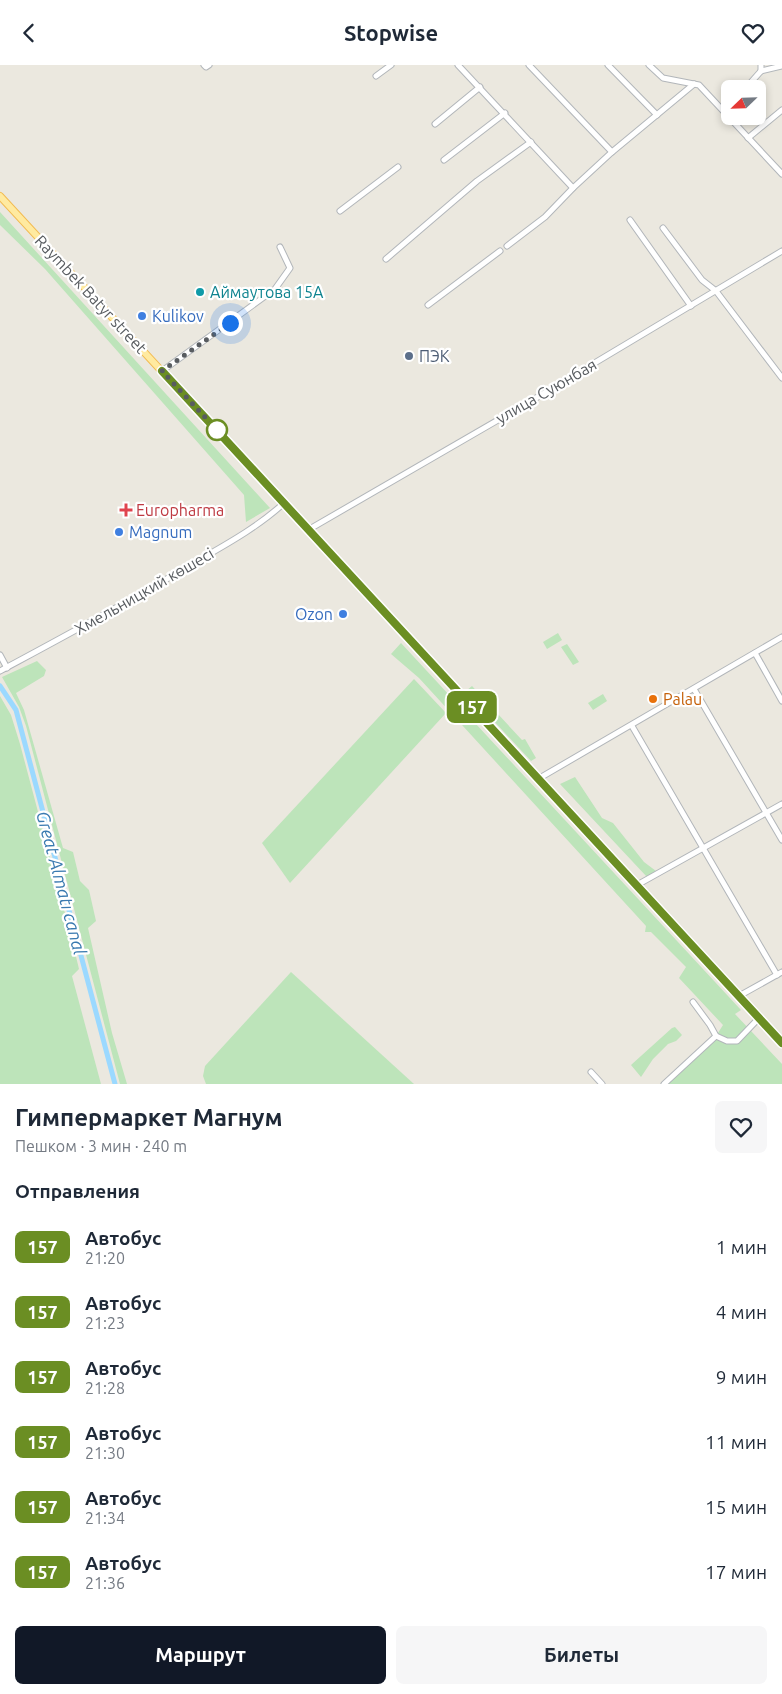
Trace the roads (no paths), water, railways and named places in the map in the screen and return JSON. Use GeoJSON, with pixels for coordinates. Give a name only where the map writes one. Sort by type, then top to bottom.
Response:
{"type":"FeatureCollection","features":[{"type":"Feature","properties":{"kind":"main road","name":"Raymbek Batyr street"},"geometry":{"type":"LineString","coordinates":[[0,196],[782,1043]]}},
{"type":"Feature","properties":{"kind":"street"},"geometry":{"type":"LineString","coordinates":[[204,65],[206,67],[209,65]]}},
{"type":"Feature","properties":{"kind":"street"},"geometry":{"type":"LineString","coordinates":[[376,76],[391,65]]}},
{"type":"Feature","properties":{"kind":"street"},"geometry":{"type":"LineString","coordinates":[[458,65],[573,188]]}},
{"type":"Feature","properties":{"kind":"street"},"geometry":{"type":"LineString","coordinates":[[529,65],[612,152]]}},
{"type":"Feature","properties":{"kind":"street"},"geometry":{"type":"LineString","coordinates":[[608,65],[657,115]]}},
{"type":"Feature","properties":{"kind":"street"},"geometry":{"type":"LineString","coordinates":[[649,65],[663,78],[697,85],[721,107]]}},
{"type":"Feature","properties":{"kind":"street"},"geometry":{"type":"LineString","coordinates":[[752,80],[761,68],[782,66]]}},
{"type":"Feature","properties":{"kind":"street"},"geometry":{"type":"LineString","coordinates":[[507,246],[545,217],[612,152],[697,85]]}},
{"type":"Feature","properties":{"kind":"street"},"geometry":{"type":"LineString","coordinates":[[435,123],[480,87]]}},
{"type":"Feature","properties":{"kind":"street"},"geometry":{"type":"LineString","coordinates":[[748,138],[782,110]]}},
{"type":"Feature","properties":{"kind":"street"},"geometry":{"type":"LineString","coordinates":[[444,160],[504,113]]}},
{"type":"Feature","properties":{"kind":"street"},"geometry":{"type":"LineString","coordinates":[[738,125],[782,174]]}},
{"type":"Feature","properties":{"kind":"street"},"geometry":{"type":"LineString","coordinates":[[386,259],[476,181],[531,142]]}},
{"type":"Feature","properties":{"kind":"street"},"geometry":{"type":"LineString","coordinates":[[340,211],[398,167]]}},
{"type":"Feature","properties":{"kind":"street"},"geometry":{"type":"LineString","coordinates":[[630,219],[691,306]]}},
{"type":"Feature","properties":{"kind":"street"},"geometry":{"type":"LineString","coordinates":[[662,228],[702,280],[716,291],[782,378]]}},
{"type":"Feature","properties":{"kind":"street"},"geometry":{"type":"LineString","coordinates":[[162,371],[257,304],[275,289],[289,272],[290,265],[280,247]]}},
{"type":"Feature","properties":{"kind":"street"},"geometry":{"type":"LineString","coordinates":[[428,305],[500,251]]}},
{"type":"Feature","properties":{"kind":"street","name":"улица Суюнбая"},"geometry":{"type":"LineString","coordinates":[[308,530],[782,251]]}},
{"type":"Feature","properties":{"kind":"street","name":"Хмельницкий көшесі"},"geometry":{"type":"LineString","coordinates":[[0,671],[118,609],[234,539],[271,515],[284,503]]}},
{"type":"Feature","properties":{"kind":"street"},"geometry":{"type":"LineString","coordinates":[[538,779],[782,637]]}},
{"type":"Feature","properties":{"kind":"street"},"geometry":{"type":"LineString","coordinates":[[755,653],[782,701]]}},
{"type":"Feature","properties":{"kind":"street"},"geometry":{"type":"LineString","coordinates":[[0,655],[7,668]]}},
{"type":"Feature","properties":{"kind":"street"},"geometry":{"type":"LineString","coordinates":[[694,689],[782,840]]}},
{"type":"Feature","properties":{"kind":"street"},"geometry":{"type":"LineString","coordinates":[[632,726],[780,973],[739,996]]}},
{"type":"Feature","properties":{"kind":"street"},"geometry":{"type":"LineString","coordinates":[[638,885],[782,804]]}},
{"type":"Feature","properties":{"kind":"street"},"geometry":{"type":"LineString","coordinates":[[692,1002],[716,1036],[727,1041],[737,1041],[759,1018]]}},
{"type":"Feature","properties":{"kind":"street"},"geometry":{"type":"LineString","coordinates":[[664,1084],[716,1036]]}},
{"type":"Feature","properties":{"kind":"street"},"geometry":{"type":"LineString","coordinates":[[591,1072],[602,1084]]}},
{"type":"Feature","properties":{"kind":"waterway","name":"Great Almatı canal"},"geometry":{"type":"LineString","coordinates":[[0,686],[16,710],[115,1084]]}},
{"type":"Feature","properties":{"kind":"place","name":"Аймаутова 15А"},"geometry":{"type":"Point","coordinates":[200,292]}},
{"type":"Feature","properties":{"kind":"place","name":"Kulikov"},"geometry":{"type":"Point","coordinates":[142,316]}},
{"type":"Feature","properties":{"kind":"place","name":"ПЭК"},"geometry":{"type":"Point","coordinates":[409,356]}},
{"type":"Feature","properties":{"kind":"place","name":"Europharma"},"geometry":{"type":"Point","coordinates":[126,510]}},
{"type":"Feature","properties":{"kind":"place","name":"Magnum"},"geometry":{"type":"Point","coordinates":[119,532]}},
{"type":"Feature","properties":{"kind":"place","name":"Ozon"},"geometry":{"type":"Point","coordinates":[343,614]}},
{"type":"Feature","properties":{"kind":"place","name":"Palau"},"geometry":{"type":"Point","coordinates":[653,699]}}]}
